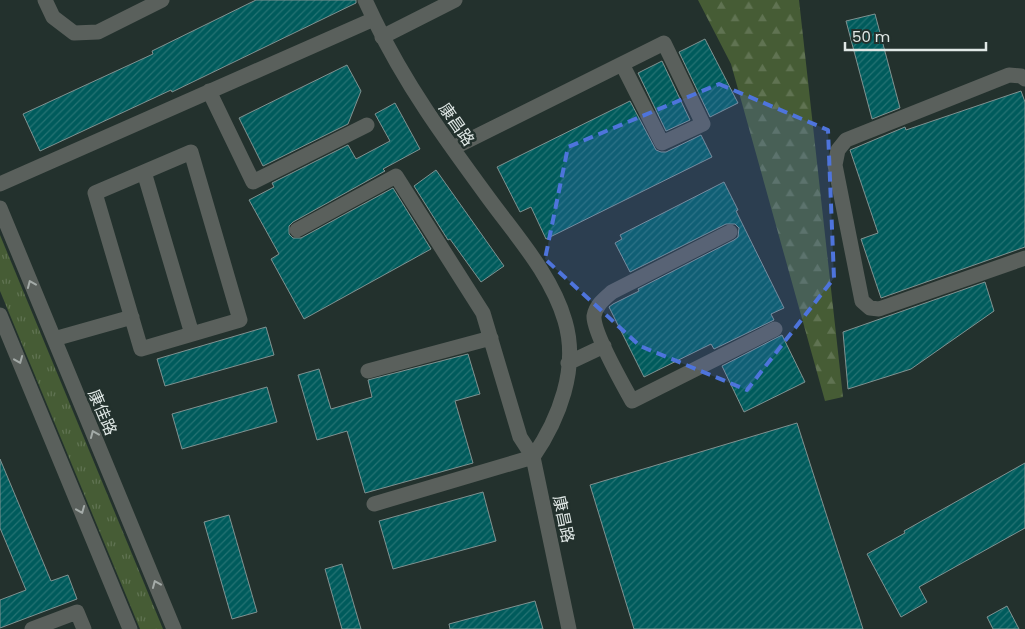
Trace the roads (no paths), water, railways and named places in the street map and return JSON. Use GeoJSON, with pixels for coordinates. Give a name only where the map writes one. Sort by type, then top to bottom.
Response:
{"type":"FeatureCollection","features":[{"type":"Feature","properties":{"kind":"street"},"geometry":{"type":"LineString","coordinates":[[45,0],[53,17],[74,33],[98,32],[162,0]]}},
{"type":"Feature","properties":{"kind":"street","name":"康昌路"},"geometry":{"type":"LineString","coordinates":[[365,0],[382,37],[409,85],[550,285],[566,322],[569,343],[566,382],[554,423],[533,457],[570,629]]}},
{"type":"Feature","properties":{"kind":"street"},"geometry":{"type":"LineString","coordinates":[[382,37],[455,0]]}},
{"type":"Feature","properties":{"kind":"street"},"geometry":{"type":"LineString","coordinates":[[0,184],[374,19]]}},
{"type":"Feature","properties":{"kind":"street"},"geometry":{"type":"LineString","coordinates":[[453,148],[664,43],[704,124],[662,143],[622,64]]}},
{"type":"Feature","properties":{"kind":"street"},"geometry":{"type":"LineString","coordinates":[[1025,79],[1021,76],[1009,75],[846,140],[838,150],[835,165],[862,301],[870,308],[879,309],[1025,258]]}},
{"type":"Feature","properties":{"kind":"street"},"geometry":{"type":"LineString","coordinates":[[209,92],[253,182],[367,125]]}},
{"type":"Feature","properties":{"kind":"street"},"geometry":{"type":"LineString","coordinates":[[191,152],[240,320],[141,349],[95,193],[144,172],[191,152]]}},
{"type":"Feature","properties":{"kind":"street"},"geometry":{"type":"LineString","coordinates":[[144,172],[192,334]]}},
{"type":"Feature","properties":{"kind":"street"},"geometry":{"type":"LineString","coordinates":[[297,230],[396,176],[483,314],[520,437],[533,457],[374,504]]}},
{"type":"Feature","properties":{"kind":"street","name":"康佳路"},"geometry":{"type":"LineString","coordinates":[[0,208],[174,629]]}},
{"type":"Feature","properties":{"kind":"street"},"geometry":{"type":"LineString","coordinates":[[730,232],[612,292],[599,303],[594,317],[597,331],[632,401],[775,329]]}},
{"type":"Feature","properties":{"kind":"street"},"geometry":{"type":"LineString","coordinates":[[0,314],[130,629]]}},
{"type":"Feature","properties":{"kind":"street"},"geometry":{"type":"LineString","coordinates":[[54,339],[132,317]]}},
{"type":"Feature","properties":{"kind":"street"},"geometry":{"type":"LineString","coordinates":[[368,371],[491,338]]}},
{"type":"Feature","properties":{"kind":"street"},"geometry":{"type":"LineString","coordinates":[[568,363],[604,346]]}},
{"type":"Feature","properties":{"kind":"street"},"geometry":{"type":"LineString","coordinates":[[32,629],[77,612],[84,629]]}}]}
